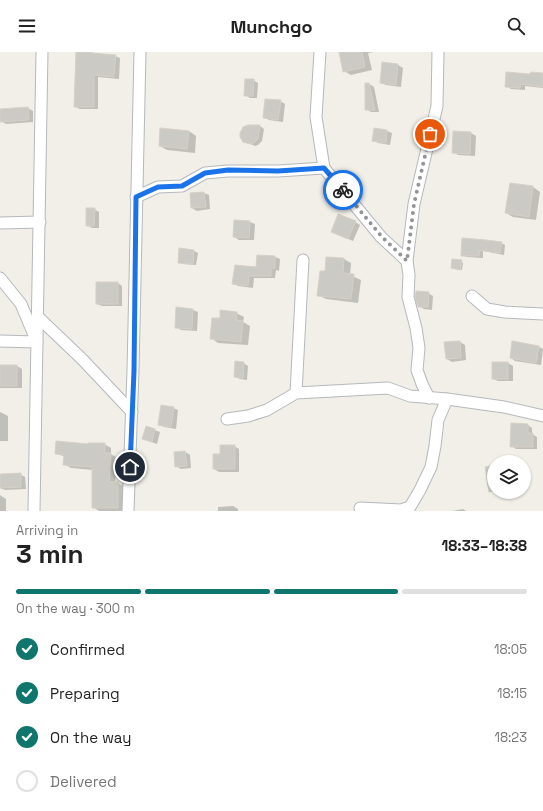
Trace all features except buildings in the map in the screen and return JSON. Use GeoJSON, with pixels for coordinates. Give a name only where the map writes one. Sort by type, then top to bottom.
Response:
{"type":"FeatureCollection","features":[{"type":"Feature","properties":{"kind":"street"},"geometry":{"type":"LineString","coordinates":[[34,511],[42,52]]}},
{"type":"Feature","properties":{"kind":"street"},"geometry":{"type":"LineString","coordinates":[[128,511],[132,412],[140,52]]}},
{"type":"Feature","properties":{"kind":"street"},"geometry":{"type":"LineString","coordinates":[[320,52],[316,117],[324,168],[382,237],[407,261]]}},
{"type":"Feature","properties":{"kind":"street"},"geometry":{"type":"LineString","coordinates":[[430,398],[422,384],[417,370],[419,348],[416,328],[408,297],[409,274],[407,261],[414,204],[437,106],[438,52]]}},
{"type":"Feature","properties":{"kind":"street"},"geometry":{"type":"LineString","coordinates":[[136,197],[158,187],[182,186],[205,173],[228,170],[278,171],[324,168]]}},
{"type":"Feature","properties":{"kind":"street"},"geometry":{"type":"LineString","coordinates":[[0,222],[40,222]]}},
{"type":"Feature","properties":{"kind":"street"},"geometry":{"type":"LineString","coordinates":[[296,393],[303,260]]}},
{"type":"Feature","properties":{"kind":"street"},"geometry":{"type":"LineString","coordinates":[[0,278],[21,304],[38,342]]}},
{"type":"Feature","properties":{"kind":"street"},"geometry":{"type":"LineString","coordinates":[[472,296],[487,309],[505,312],[543,314]]}},
{"type":"Feature","properties":{"kind":"street"},"geometry":{"type":"LineString","coordinates":[[38,317],[82,359],[132,412]]}},
{"type":"Feature","properties":{"kind":"street"},"geometry":{"type":"LineString","coordinates":[[0,341],[38,342]]}},
{"type":"Feature","properties":{"kind":"street"},"geometry":{"type":"LineString","coordinates":[[227,419],[248,416],[267,410],[296,393],[388,388],[410,396],[447,399],[504,407],[543,416]]}},
{"type":"Feature","properties":{"kind":"street"},"geometry":{"type":"LineString","coordinates":[[360,508],[401,510],[410,507],[431,467],[438,420],[447,399]]}},
{"type":"Feature","properties":{"kind":"way so far"},"geometry":{"type":"LineString","coordinates":[[343,190],[382,237],[407,261],[414,204],[430,134]]}},
{"type":"Feature","properties":{"kind":"route"},"geometry":{"type":"LineString","coordinates":[[130,467],[134,371],[136,197],[158,187],[182,186],[205,173],[228,170],[278,171],[324,168],[343,190]]}}]}
